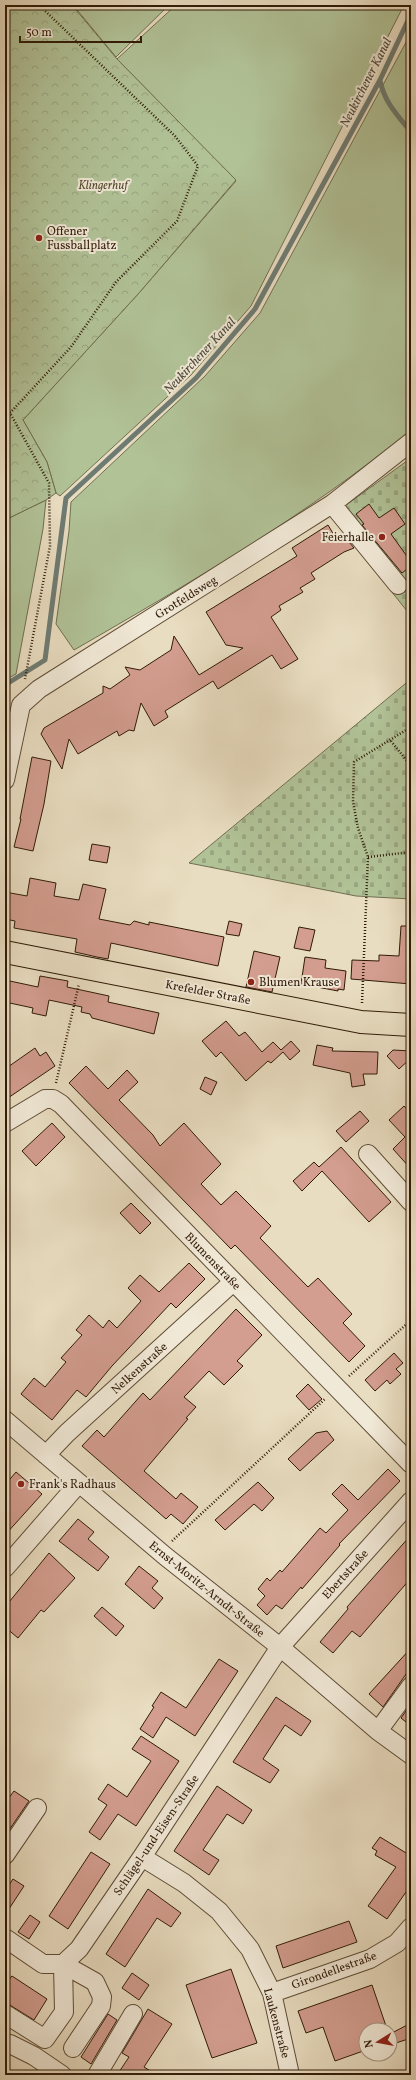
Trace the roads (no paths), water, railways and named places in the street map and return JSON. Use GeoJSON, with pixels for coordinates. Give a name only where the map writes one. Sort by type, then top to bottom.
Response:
{"type":"FeatureCollection","features":[{"type":"Feature","properties":{"kind":"main road","name":"Krefelder Straße"},"geometry":{"type":"LineString","coordinates":[[5,952],[361,1022],[411,1025]]}},
{"type":"Feature","properties":{"kind":"street","name":"Grotfeldsweg"},"geometry":{"type":"LineString","coordinates":[[5,780],[21,705],[39,689],[332,504],[411,442]]}},
{"type":"Feature","properties":{"kind":"street"},"geometry":{"type":"LineString","coordinates":[[332,504],[398,585]]}},
{"type":"Feature","properties":{"kind":"street","name":"Blumenstraße"},"geometry":{"type":"LineString","coordinates":[[5,1123],[45,1099],[53,1099],[61,1104],[233,1282],[338,1387],[411,1464]]}},
{"type":"Feature","properties":{"kind":"street"},"geometry":{"type":"LineString","coordinates":[[368,1154],[411,1202]]}},
{"type":"Feature","properties":{"kind":"street","name":"Nelkenstraße"},"geometry":{"type":"LineString","coordinates":[[46,1455],[67,1433],[233,1282]]}},
{"type":"Feature","properties":{"kind":"street","name":"Ernst-Moritz-Arndt-Straße"},"geometry":{"type":"LineString","coordinates":[[5,1420],[165,1556],[280,1647],[378,1731],[411,1755]]}},
{"type":"Feature","properties":{"kind":"street"},"geometry":{"type":"LineString","coordinates":[[5,1568],[79,1483]]}},
{"type":"Feature","properties":{"kind":"street","name":"Ebertstraße"},"geometry":{"type":"LineString","coordinates":[[280,1647],[411,1501]]}},
{"type":"Feature","properties":{"kind":"street","name":"Schlägel-und-Eisen-Straße"},"geometry":{"type":"LineString","coordinates":[[63,1964],[79,1949],[142,1857],[280,1647]]}},
{"type":"Feature","properties":{"kind":"street"},"geometry":{"type":"LineString","coordinates":[[378,1731],[411,1686]]}},
{"type":"Feature","properties":{"kind":"street"},"geometry":{"type":"LineString","coordinates":[[5,1855],[37,1808]]}},
{"type":"Feature","properties":{"kind":"street","name":"Laukenstraße"},"geometry":{"type":"LineString","coordinates":[[142,1857],[184,1883],[219,1911],[250,1949],[272,1993],[290,2075]]}},
{"type":"Feature","properties":{"kind":"street","name":"Girondellestraße"},"geometry":{"type":"LineString","coordinates":[[272,1993],[370,1959],[397,1944],[411,1927]]}},
{"type":"Feature","properties":{"kind":"street"},"geometry":{"type":"LineString","coordinates":[[5,1938],[43,1964],[63,1964],[95,1982],[102,1997],[101,2006],[73,2048]]}},
{"type":"Feature","properties":{"kind":"street"},"geometry":{"type":"LineString","coordinates":[[5,2014],[45,2039],[64,2012],[63,1964]]}},
{"type":"Feature","properties":{"kind":"street"},"geometry":{"type":"LineString","coordinates":[[97,2075],[133,2014]]}},
{"type":"Feature","properties":{"kind":"street"},"geometry":{"type":"LineString","coordinates":[[10,2044],[34,2056],[62,2075]]}},
{"type":"Feature","properties":{"kind":"waterway","name":"Neukirchener Kanal"},"geometry":{"type":"LineString","coordinates":[[5,685],[45,660],[66,498],[196,378],[255,309],[380,80],[411,14]]}},
{"type":"Feature","properties":{"kind":"waterway"},"geometry":{"type":"LineString","coordinates":[[380,80],[388,102],[411,132]]}},
{"type":"Feature","properties":{"kind":"place","name":"Offener Fussballplatz"},"geometry":{"type":"Point","coordinates":[39,238]}},
{"type":"Feature","properties":{"kind":"place","name":"Feierhalle"},"geometry":{"type":"Point","coordinates":[382,537]}},
{"type":"Feature","properties":{"kind":"place","name":"Blumen Krause"},"geometry":{"type":"Point","coordinates":[251,982]}},
{"type":"Feature","properties":{"kind":"place","name":"Frank's Radhaus"},"geometry":{"type":"Point","coordinates":[21,1484]}},
{"type":"Feature","properties":{"kind":"park label","name":"Klingerhuf"},"geometry":{"type":"Point","coordinates":[103,185]}}]}
